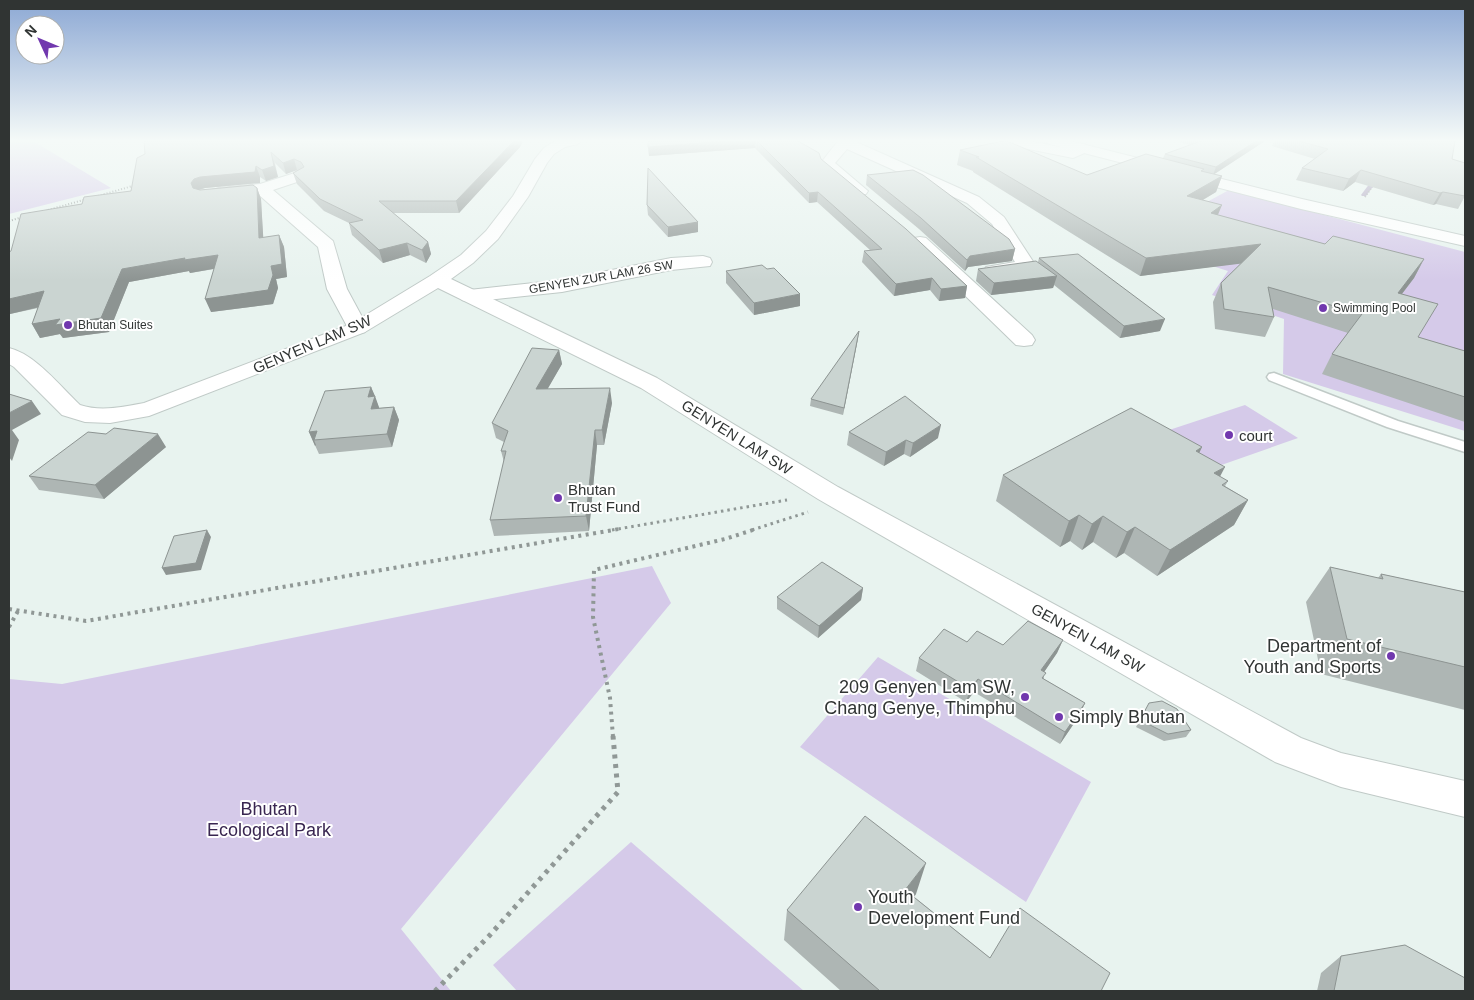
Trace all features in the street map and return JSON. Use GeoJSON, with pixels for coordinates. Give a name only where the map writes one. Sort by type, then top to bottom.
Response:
{"type":"FeatureCollection","features":[{"type":"Feature","properties":{"kind":"main road"},"geometry":{"type":"LineString","coordinates":[[205,195],[262,188],[327,245],[337,289],[358,328]]}},
{"type":"Feature","properties":{"kind":"main road"},"geometry":{"type":"LineString","coordinates":[[437,280],[467,259],[492,236],[525,188]]}},
{"type":"Feature","properties":{"kind":"main road"},"geometry":{"type":"LineString","coordinates":[[856,188],[870,199]]}},
{"type":"Feature","properties":{"kind":"main road"},"geometry":{"type":"LineString","coordinates":[[946,188],[972,200],[998,221],[1027,266],[975,273]]}},
{"type":"Feature","properties":{"kind":"main road"},"geometry":{"type":"LineString","coordinates":[[1254,188],[1392,226],[1465,241]]}},
{"type":"Feature","properties":{"kind":"main road"},"geometry":{"type":"LineString","coordinates":[[1259,188],[1465,232]]}},
{"type":"Feature","properties":{"kind":"main road"},"geometry":{"type":"LineString","coordinates":[[905,228],[1024,340]]}},
{"type":"Feature","properties":{"kind":"main road","name":"GENYEN ZUR LAM 26 SW"},"geometry":{"type":"LineString","coordinates":[[469,296],[562,286],[671,264],[703,262]]}},
{"type":"Feature","properties":{"kind":"main road","name":"GENYEN LAM SW"},"geometry":{"type":"LineString","coordinates":[[9,355],[22,362],[71,410],[84,415],[110,416],[149,409],[358,328],[437,280],[641,379],[835,497],[1288,750],[1342,770],[1465,799]]}},
{"type":"Feature","properties":{"kind":"lane"},"geometry":{"type":"LineString","coordinates":[[1274,377],[1386,421],[1465,447]]}},
{"type":"Feature","properties":{"kind":"path"},"geometry":{"type":"LineString","coordinates":[[46,211],[126,188]]}},
{"type":"Feature","properties":{"kind":"path"},"geometry":{"type":"LineString","coordinates":[[1363,200],[1372,188]]}},
{"type":"Feature","properties":{"kind":"path"},"geometry":{"type":"LineString","coordinates":[[9,221],[27,216]]}},
{"type":"Feature","properties":{"kind":"path"},"geometry":{"type":"LineString","coordinates":[[9,609],[86,621],[835,497]]}},
{"type":"Feature","properties":{"kind":"path"},"geometry":{"type":"LineString","coordinates":[[435,991],[489,936],[618,792],[610,698],[593,617],[594,570],[725,539],[835,497]]}},
{"type":"Feature","properties":{"kind":"path"},"geometry":{"type":"LineString","coordinates":[[9,627],[18,611]]}},
{"type":"Feature","properties":{"kind":"green space"},"geometry":{"type":"Polygon","coordinates":[[[9,188],[111,188],[9,214],[9,188]]]}},
{"type":"Feature","properties":{"kind":"green space"},"geometry":{"type":"Polygon","coordinates":[[[1229,190],[1465,252],[1465,431],[1283,374],[1284,319],[1212,295],[1228,271],[1135,241],[1229,190]]]}},
{"type":"Feature","properties":{"kind":"green space","name":"court"},"geometry":{"type":"Polygon","coordinates":[[[1245,405],[1298,438],[1210,469],[1160,433],[1245,405]]]}},
{"type":"Feature","properties":{"kind":"green space","name":"Bhutan Ecological Park"},"geometry":{"type":"Polygon","coordinates":[[[652,566],[671,603],[401,929],[451,991],[9,991],[9,679],[62,684],[652,566]]]}},
{"type":"Feature","properties":{"kind":"green space"},"geometry":{"type":"Polygon","coordinates":[[[878,657],[1091,782],[1026,902],[800,747],[878,657]]]}},
{"type":"Feature","properties":{"kind":"green space"},"geometry":{"type":"Polygon","coordinates":[[[631,842],[804,991],[517,991],[493,965],[631,842]]]}},
{"type":"Feature","properties":{"kind":"building"},"geometry":{"type":"Polygon","coordinates":[[[132,188],[193,188],[200,190],[257,188],[259,238],[279,235],[282,264],[271,266],[273,275],[268,290],[205,299],[218,255],[184,260],[185,258],[122,269],[101,318],[55,325],[60,319],[32,324],[44,291],[9,299],[9,252],[11,251],[21,214],[82,204],[84,197],[131,191],[132,188]]]}},
{"type":"Feature","properties":{"kind":"building"},"geometry":{"type":"Polygon","coordinates":[[[308,188],[469,188],[456,201],[379,201],[428,242],[422,250],[407,243],[379,250],[349,223],[363,220],[320,199],[308,188]]]}},
{"type":"Feature","properties":{"kind":"building"},"geometry":{"type":"Polygon","coordinates":[[[647,188],[666,188],[698,222],[668,227],[647,205],[647,188]]]}},
{"type":"Feature","properties":{"kind":"building"},"geometry":{"type":"Polygon","coordinates":[[[804,188],[856,188],[906,229],[967,286],[941,289],[932,278],[896,284],[864,251],[882,249],[818,192],[809,193],[804,188]]]}},
{"type":"Feature","properties":{"kind":"building"},"geometry":{"type":"Polygon","coordinates":[[[883,188],[940,188],[1009,239],[1015,249],[970,256],[967,260],[921,218],[883,188]]]}},
{"type":"Feature","properties":{"kind":"building"},"geometry":{"type":"Polygon","coordinates":[[[1028,188],[1202,188],[1187,196],[1222,205],[1211,213],[1325,244],[1333,236],[1424,259],[1398,293],[1438,304],[1418,337],[1465,351],[1465,397],[1332,354],[1362,314],[1268,287],[1274,317],[1224,309],[1221,283],[1261,244],[1146,258],[1028,188]]]}},
{"type":"Feature","properties":{"kind":"building"},"geometry":{"type":"Polygon","coordinates":[[[1422,188],[1465,188],[1465,196],[1440,193],[1422,188]]]}},
{"type":"Feature","properties":{"kind":"building"},"geometry":{"type":"Polygon","coordinates":[[[1078,254],[1165,319],[1124,326],[1039,258],[1078,254]]]}},
{"type":"Feature","properties":{"kind":"building"},"geometry":{"type":"Polygon","coordinates":[[[1036,261],[1057,276],[994,283],[978,269],[1036,261]]]}},
{"type":"Feature","properties":{"kind":"building"},"geometry":{"type":"Polygon","coordinates":[[[762,265],[767,269],[774,268],[800,294],[754,303],[726,271],[762,265]]]}},
{"type":"Feature","properties":{"kind":"building"},"geometry":{"type":"Polygon","coordinates":[[[859,331],[844,408],[811,399],[859,331]]]}},
{"type":"Feature","properties":{"kind":"building"},"geometry":{"type":"Polygon","coordinates":[[[532,348],[559,350],[536,389],[610,388],[602,430],[595,430],[586,516],[490,520],[506,451],[501,451],[508,431],[492,423],[532,348]]]}},
{"type":"Feature","properties":{"kind":"building"},"geometry":{"type":"Polygon","coordinates":[[[371,387],[368,397],[375,396],[371,409],[394,407],[387,434],[314,440],[317,431],[309,432],[325,391],[371,387]]]}},
{"type":"Feature","properties":{"kind":"building"},"geometry":{"type":"Polygon","coordinates":[[[9,394],[32,401],[9,413],[9,394]]]}},
{"type":"Feature","properties":{"kind":"building"},"geometry":{"type":"Polygon","coordinates":[[[905,396],[941,425],[913,443],[906,440],[886,452],[849,432],[905,396]]]}},
{"type":"Feature","properties":{"kind":"building"},"geometry":{"type":"Polygon","coordinates":[[[1131,408],[1202,447],[1196,451],[1225,467],[1214,473],[1228,481],[1222,485],[1248,500],[1170,550],[1135,527],[1127,532],[1103,516],[1092,524],[1079,515],[1069,521],[1003,475],[1131,408]]]}},
{"type":"Feature","properties":{"kind":"building"},"geometry":{"type":"Polygon","coordinates":[[[114,428],[158,434],[95,485],[29,476],[88,432],[106,434],[114,428]]]}},
{"type":"Feature","properties":{"kind":"building"},"geometry":{"type":"Polygon","coordinates":[[[207,530],[196,563],[162,568],[174,536],[207,530]]]}},
{"type":"Feature","properties":{"kind":"building"},"geometry":{"type":"Polygon","coordinates":[[[822,562],[863,588],[819,626],[777,597],[822,562]]]}},
{"type":"Feature","properties":{"kind":"building"},"geometry":{"type":"Polygon","coordinates":[[[1330,567],[1383,579],[1381,574],[1465,592],[1465,667],[1347,639],[1330,567]]]}},
{"type":"Feature","properties":{"kind":"building"},"geometry":{"type":"Polygon","coordinates":[[[1028,621],[1063,640],[1041,670],[1046,673],[1042,678],[1085,703],[1065,732],[978,679],[970,689],[919,658],[944,629],[967,642],[977,631],[1003,645],[1028,621]]]}},
{"type":"Feature","properties":{"kind":"building"},"geometry":{"type":"Polygon","coordinates":[[[1162,701],[1177,709],[1191,730],[1168,734],[1140,720],[1149,703],[1162,701]]]}},
{"type":"Feature","properties":{"kind":"building"},"geometry":{"type":"Polygon","coordinates":[[[865,816],[926,863],[905,890],[990,958],[1020,908],[1110,973],[1101,991],[880,991],[787,910],[865,816]]]}},
{"type":"Feature","properties":{"kind":"building"},"geometry":{"type":"Polygon","coordinates":[[[1405,945],[1465,978],[1465,991],[1334,991],[1341,956],[1405,945]]]}},
{"type":"Feature","properties":{"kind":"waterway"},"geometry":{"type":"LineString","coordinates":[[1364,195],[1369,188]]}},
{"type":"Feature","properties":{"kind":"place","name":"Swimming Pool"},"geometry":{"type":"Point","coordinates":[1323,308]}},
{"type":"Feature","properties":{"kind":"place","name":"Bhutan Suites"},"geometry":{"type":"Point","coordinates":[68,325]}},
{"type":"Feature","properties":{"kind":"place","name":"court"},"geometry":{"type":"Point","coordinates":[1229,435]}},
{"type":"Feature","properties":{"kind":"place","name":"Bhutan Trust Fund"},"geometry":{"type":"Point","coordinates":[558,498]}},
{"type":"Feature","properties":{"kind":"place","name":"Department of Youth and Sports"},"geometry":{"type":"Point","coordinates":[1391,656]}},
{"type":"Feature","properties":{"kind":"place","name":"209 Genyen Lam SW, Chang Genye, Thimphu"},"geometry":{"type":"Point","coordinates":[1025,697]}},
{"type":"Feature","properties":{"kind":"place","name":"Simply Bhutan"},"geometry":{"type":"Point","coordinates":[1059,717]}},
{"type":"Feature","properties":{"kind":"place","name":"Youth Development Fund"},"geometry":{"type":"Point","coordinates":[858,907]}}]}
